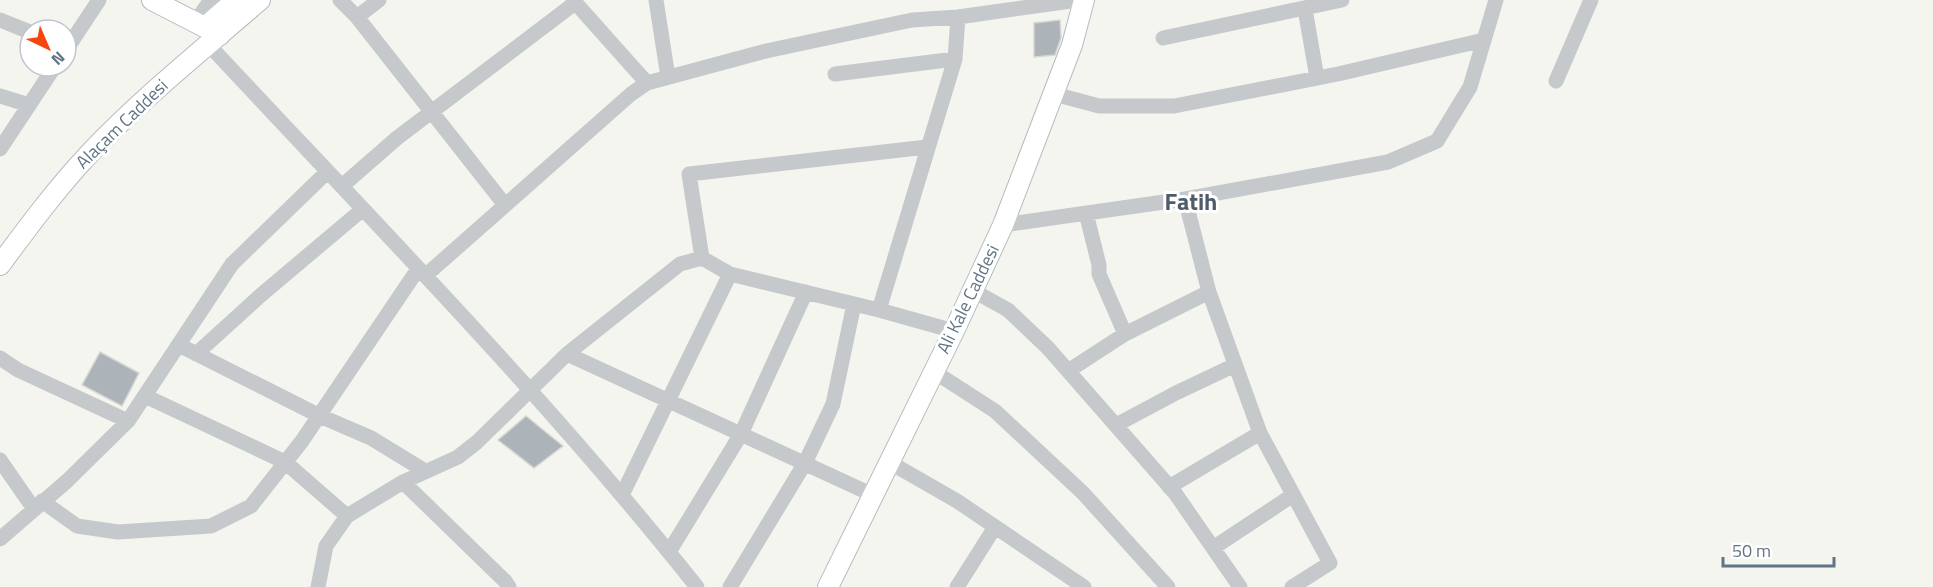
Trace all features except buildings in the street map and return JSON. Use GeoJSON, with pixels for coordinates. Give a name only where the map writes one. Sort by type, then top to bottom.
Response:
{"type":"FeatureCollection","features":[{"type":"Feature","properties":{"kind":"main road"},"geometry":{"type":"LineString","coordinates":[[152,0],[207,32]]}},
{"type":"Feature","properties":{"kind":"main road","name":"Alaçam Caddesi"},"geometry":{"type":"LineString","coordinates":[[0,265],[62,184],[89,153],[236,0]]}},
{"type":"Feature","properties":{"kind":"main road","name":"Alaçam Caddesi"},"geometry":{"type":"LineString","coordinates":[[207,32],[260,0]]}},
{"type":"Feature","properties":{"kind":"main road","name":"Ali Kale Caddesi"},"geometry":{"type":"LineString","coordinates":[[828,587],[954,331],[1003,225],[1072,45],[1084,0]]}},
{"type":"Feature","properties":{"kind":"street"},"geometry":{"type":"LineString","coordinates":[[78,31],[99,0]]}},
{"type":"Feature","properties":{"kind":"street"},"geometry":{"type":"LineString","coordinates":[[211,0],[207,32],[327,171],[422,272],[622,495],[697,587]]}},
{"type":"Feature","properties":{"kind":"street"},"geometry":{"type":"LineString","coordinates":[[340,0],[357,17],[505,205]]}},
{"type":"Feature","properties":{"kind":"street"},"geometry":{"type":"LineString","coordinates":[[357,17],[379,0]]}},
{"type":"Feature","properties":{"kind":"street"},"geometry":{"type":"LineString","coordinates":[[656,0],[668,77]]}},
{"type":"Feature","properties":{"kind":"street"},"geometry":{"type":"LineString","coordinates":[[0,460],[38,505],[77,526],[118,532],[211,526],[251,506],[320,416],[422,272],[505,205],[631,94],[647,83],[766,51],[912,20],[958,17],[1078,0]]}},
{"type":"Feature","properties":{"kind":"street"},"geometry":{"type":"LineString","coordinates":[[1163,38],[1342,0]]}},
{"type":"Feature","properties":{"kind":"street"},"geometry":{"type":"LineString","coordinates":[[1003,225],[1185,199],[1388,162],[1437,141],[1470,87],[1496,0]]}},
{"type":"Feature","properties":{"kind":"street"},"geometry":{"type":"LineString","coordinates":[[1556,81],[1591,0]]}},
{"type":"Feature","properties":{"kind":"street"},"geometry":{"type":"LineString","coordinates":[[342,186],[397,138],[574,1],[647,83]]}},
{"type":"Feature","properties":{"kind":"street"},"geometry":{"type":"LineString","coordinates":[[1305,9],[1317,78]]}},
{"type":"Feature","properties":{"kind":"street"},"geometry":{"type":"LineString","coordinates":[[879,310],[955,59],[958,17]]}},
{"type":"Feature","properties":{"kind":"street"},"geometry":{"type":"LineString","coordinates":[[0,20],[18,27]]}},
{"type":"Feature","properties":{"kind":"street"},"geometry":{"type":"LineString","coordinates":[[1054,94],[1099,106],[1174,106],[1317,78],[1484,40]]}},
{"type":"Feature","properties":{"kind":"street"},"geometry":{"type":"LineString","coordinates":[[835,74],[955,59]]}},
{"type":"Feature","properties":{"kind":"street"},"geometry":{"type":"LineString","coordinates":[[0,149],[47,78]]}},
{"type":"Feature","properties":{"kind":"street"},"geometry":{"type":"LineString","coordinates":[[0,96],[30,105]]}},
{"type":"Feature","properties":{"kind":"street"},"geometry":{"type":"LineString","coordinates":[[702,258],[689,174],[927,147]]}},
{"type":"Feature","properties":{"kind":"street"},"geometry":{"type":"LineString","coordinates":[[0,539],[67,481],[128,421],[232,264],[327,171]]}},
{"type":"Feature","properties":{"kind":"street"},"geometry":{"type":"LineString","coordinates":[[1185,199],[1209,292],[1260,433],[1330,563],[1292,587]]}},
{"type":"Feature","properties":{"kind":"street"},"geometry":{"type":"LineString","coordinates":[[196,354],[261,295],[363,209]]}},
{"type":"Feature","properties":{"kind":"street"},"geometry":{"type":"LineString","coordinates":[[1086,213],[1099,265],[1099,274],[1125,334]]}},
{"type":"Feature","properties":{"kind":"street"},"geometry":{"type":"LineString","coordinates":[[318,587],[326,546],[347,516],[403,482],[458,457],[477,442],[567,354],[680,264],[702,258],[730,274],[879,310],[954,331]]}},
{"type":"Feature","properties":{"kind":"street"},"geometry":{"type":"LineString","coordinates":[[622,495],[730,274]]}},
{"type":"Feature","properties":{"kind":"street"},"geometry":{"type":"LineString","coordinates":[[972,290],[1008,310],[1048,348],[1169,487],[1240,587]]}},
{"type":"Feature","properties":{"kind":"street"},"geometry":{"type":"LineString","coordinates":[[669,552],[741,434],[806,292]]}},
{"type":"Feature","properties":{"kind":"street"},"geometry":{"type":"LineString","coordinates":[[1068,371],[1125,334],[1209,292]]}},
{"type":"Feature","properties":{"kind":"street"},"geometry":{"type":"LineString","coordinates":[[730,587],[805,463],[833,404],[854,304]]}},
{"type":"Feature","properties":{"kind":"street"},"geometry":{"type":"LineString","coordinates":[[179,345],[320,416],[371,438],[425,471]]}},
{"type":"Feature","properties":{"kind":"street"},"geometry":{"type":"LineString","coordinates":[[567,354],[873,495]]}},
{"type":"Feature","properties":{"kind":"street"},"geometry":{"type":"LineString","coordinates":[[0,358],[18,370],[128,421]]}},
{"type":"Feature","properties":{"kind":"street"},"geometry":{"type":"LineString","coordinates":[[1116,425],[1235,365]]}},
{"type":"Feature","properties":{"kind":"street"},"geometry":{"type":"LineString","coordinates":[[933,371],[995,411],[1083,493],[1168,587]]}},
{"type":"Feature","properties":{"kind":"street"},"geometry":{"type":"LineString","coordinates":[[145,396],[285,462],[347,516]]}},
{"type":"Feature","properties":{"kind":"street"},"geometry":{"type":"LineString","coordinates":[[1169,487],[1260,433]]}},
{"type":"Feature","properties":{"kind":"street"},"geometry":{"type":"LineString","coordinates":[[889,462],[957,501],[1084,587]]}},
{"type":"Feature","properties":{"kind":"street"},"geometry":{"type":"LineString","coordinates":[[403,482],[505,581],[508,587]]}},
{"type":"Feature","properties":{"kind":"street"},"geometry":{"type":"LineString","coordinates":[[1213,548],[1293,495]]}},
{"type":"Feature","properties":{"kind":"street"},"geometry":{"type":"LineString","coordinates":[[957,587],[995,527]]}},
{"type":"Feature","properties":{"kind":"district","name":"Fatih"},"geometry":{"type":"Point","coordinates":[1191,202]}}]}
